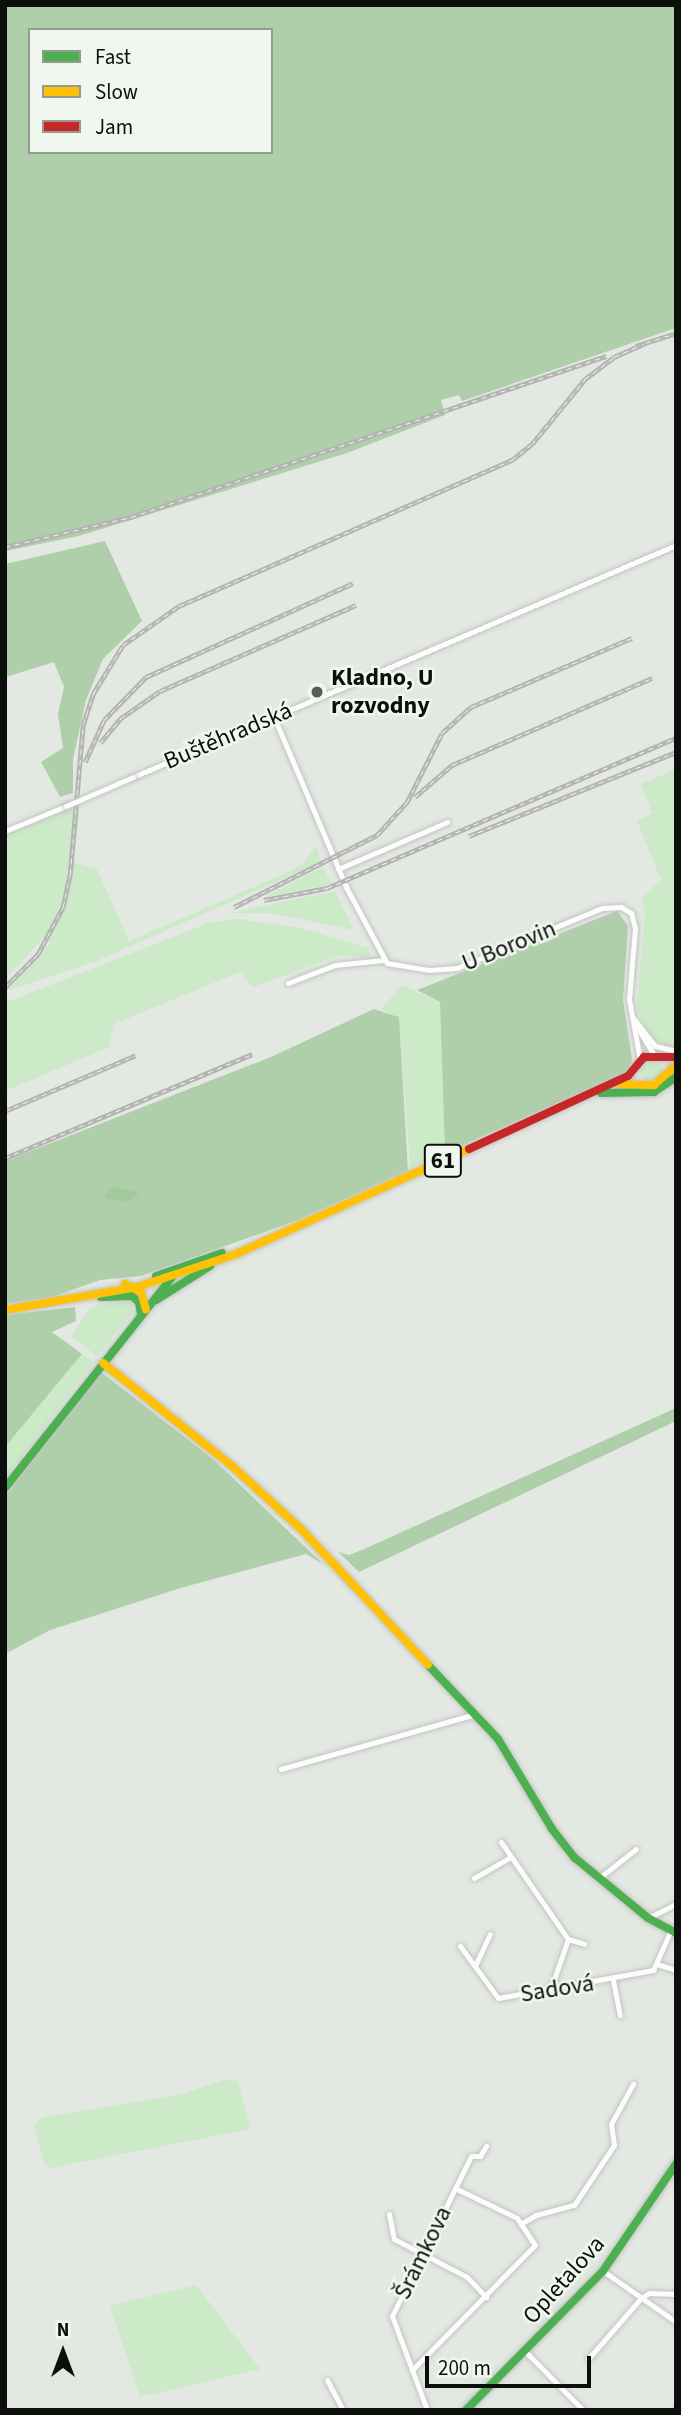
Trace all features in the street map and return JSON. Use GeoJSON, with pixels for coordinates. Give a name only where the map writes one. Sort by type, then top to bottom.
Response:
{"type":"FeatureCollection","features":[{"type":"Feature","properties":{"kind":"street","name":"Buštěhradská"},"geometry":{"type":"LineString","coordinates":[[5,831],[676,545]]}},
{"type":"Feature","properties":{"kind":"street"},"geometry":{"type":"LineString","coordinates":[[274,717],[338,869],[384,960]]}},
{"type":"Feature","properties":{"kind":"street"},"geometry":{"type":"LineString","coordinates":[[338,869],[447,822]]}},
{"type":"Feature","properties":{"kind":"street","name":"U Borovin"},"geometry":{"type":"LineString","coordinates":[[288,983],[335,965],[384,960],[396,967],[429,970],[457,968],[602,908],[621,907],[631,913],[635,928],[632,1016]]}},
{"type":"Feature","properties":{"kind":"street"},"geometry":{"type":"LineString","coordinates":[[632,1016],[655,1046],[676,1051]]}},
{"type":"Feature","properties":{"kind":"street"},"geometry":{"type":"LineString","coordinates":[[632,1016],[645,1048],[657,1057],[665,1073]]}},
{"type":"Feature","properties":{"kind":"street"},"geometry":{"type":"LineString","coordinates":[[632,1016],[640,1060],[636,1069],[642,1082]]}},
{"type":"Feature","properties":{"kind":"street"},"geometry":{"type":"LineString","coordinates":[[640,1060],[676,1057]]}},
{"type":"Feature","properties":{"kind":"street","name":"61"},"geometry":{"type":"LineString","coordinates":[[5,1310],[78,1300],[137,1287],[236,1254],[586,1097],[625,1083],[658,1083],[665,1073],[676,1065]]}},
{"type":"Feature","properties":{"kind":"street","name":"61"},"geometry":{"type":"LineString","coordinates":[[586,1097],[636,1069]]}},
{"type":"Feature","properties":{"kind":"street","name":"61"},"geometry":{"type":"LineString","coordinates":[[586,1097],[618,1090],[654,1092],[676,1077]]}},
{"type":"Feature","properties":{"kind":"street","name":"61"},"geometry":{"type":"LineString","coordinates":[[53,1303],[125,1284],[300,1225]]}},
{"type":"Feature","properties":{"kind":"street"},"geometry":{"type":"LineString","coordinates":[[143,1312],[183,1280],[236,1254]]}},
{"type":"Feature","properties":{"kind":"street"},"geometry":{"type":"LineString","coordinates":[[5,1488],[171,1277],[204,1259]]}},
{"type":"Feature","properties":{"kind":"street"},"geometry":{"type":"LineString","coordinates":[[125,1284],[137,1287],[143,1312]]}},
{"type":"Feature","properties":{"kind":"street"},"geometry":{"type":"LineString","coordinates":[[78,1300],[132,1296],[139,1302],[143,1312]]}},
{"type":"Feature","properties":{"kind":"street"},"geometry":{"type":"LineString","coordinates":[[103,1363],[232,1466],[300,1528],[476,1714],[504,1747],[552,1829],[599,1878],[648,1918],[673,1932],[657,1964],[676,1970]]}},
{"type":"Feature","properties":{"kind":"street"},"geometry":{"type":"LineString","coordinates":[[281,1769],[476,1714]]}},
{"type":"Feature","properties":{"kind":"street"},"geometry":{"type":"LineString","coordinates":[[501,1842],[509,1858],[568,1939],[584,1944]]}},
{"type":"Feature","properties":{"kind":"street"},"geometry":{"type":"LineString","coordinates":[[599,1878],[636,1849]]}},
{"type":"Feature","properties":{"kind":"street"},"geometry":{"type":"LineString","coordinates":[[474,1878],[509,1858]]}},
{"type":"Feature","properties":{"kind":"street"},"geometry":{"type":"LineString","coordinates":[[648,1918],[676,1904]]}},
{"type":"Feature","properties":{"kind":"street"},"geometry":{"type":"LineString","coordinates":[[475,1966],[490,1934]]}},
{"type":"Feature","properties":{"kind":"street"},"geometry":{"type":"LineString","coordinates":[[550,1991],[568,1939]]}},
{"type":"Feature","properties":{"kind":"street","name":"Sadová"},"geometry":{"type":"LineString","coordinates":[[460,1946],[498,1998],[613,1980],[653,1970],[657,1964]]}},
{"type":"Feature","properties":{"kind":"street","name":"Sadová"},"geometry":{"type":"LineString","coordinates":[[613,1980],[620,2015]]}},
{"type":"Feature","properties":{"kind":"street"},"geometry":{"type":"LineString","coordinates":[[522,2223],[536,2215],[574,2205],[614,2145],[611,2124],[633,2084]]}},
{"type":"Feature","properties":{"kind":"street","name":"Šrámkova"},"geometry":{"type":"LineString","coordinates":[[428,2410],[392,2316],[471,2156],[480,2156],[486,2146]]}},
{"type":"Feature","properties":{"kind":"street","name":"Opletalova"},"geometry":{"type":"LineString","coordinates":[[466,2410],[603,2272],[676,2164]]}},
{"type":"Feature","properties":{"kind":"street"},"geometry":{"type":"LineString","coordinates":[[412,2370],[535,2245],[522,2223],[455,2188]]}},
{"type":"Feature","properties":{"kind":"street"},"geometry":{"type":"LineString","coordinates":[[389,2214],[394,2239],[467,2277],[486,2297]]}},
{"type":"Feature","properties":{"kind":"street"},"geometry":{"type":"LineString","coordinates":[[603,2272],[676,2322]]}},
{"type":"Feature","properties":{"kind":"street"},"geometry":{"type":"LineString","coordinates":[[588,2359],[641,2298],[649,2293],[676,2294]]}},
{"type":"Feature","properties":{"kind":"street"},"geometry":{"type":"LineString","coordinates":[[525,2351],[583,2410]]}},
{"type":"Feature","properties":{"kind":"street"},"geometry":{"type":"LineString","coordinates":[[327,2381],[343,2410]]}},
{"type":"Feature","properties":{"kind":"shaded area"},"geometry":{"type":"Polygon","coordinates":[[[5,5],[676,5],[676,328],[462,401],[459,395],[441,400],[445,415],[347,453],[79,536],[5,551],[5,5]]]}},
{"type":"Feature","properties":{"kind":"shaded area"},"geometry":{"type":"Polygon","coordinates":[[[105,541],[142,621],[103,659],[86,700],[73,759],[73,793],[60,797],[41,762],[63,748],[58,714],[64,687],[54,662],[6,677],[5,564],[105,541]]]}},
{"type":"Feature","properties":{"kind":"shaded area"},"geometry":{"type":"Polygon","coordinates":[[[676,769],[674,1049],[649,1037],[637,1007],[645,913],[641,899],[661,880],[637,821],[652,813],[641,784],[676,769]]]}},
{"type":"Feature","properties":{"kind":"shaded area"},"geometry":{"type":"Polygon","coordinates":[[[80,805],[74,862],[97,869],[129,941],[289,872],[303,864],[316,846],[321,862],[94,962],[6,991],[50,942],[44,937],[5,980],[5,835],[80,805]]]}},
{"type":"Feature","properties":{"kind":"shaded area"},"geometry":{"type":"Polygon","coordinates":[[[323,867],[332,884],[262,898],[323,867]]]}},
{"type":"Feature","properties":{"kind":"shaded area"},"geometry":{"type":"Polygon","coordinates":[[[335,891],[354,930],[270,913],[229,913],[335,891]]]}},
{"type":"Feature","properties":{"kind":"shaded area"},"geometry":{"type":"Polygon","coordinates":[[[617,911],[628,926],[623,1000],[632,1059],[629,1071],[445,1153],[440,1002],[417,990],[617,911]]]}},
{"type":"Feature","properties":{"kind":"shaded area"},"geometry":{"type":"Polygon","coordinates":[[[238,919],[300,928],[368,948],[371,958],[340,955],[253,987],[240,972],[114,1024],[109,1047],[5,1091],[5,1003],[211,922],[238,919]]]}},
{"type":"Feature","properties":{"kind":"shaded area"},"geometry":{"type":"Polygon","coordinates":[[[402,985],[440,1002],[445,1153],[410,1167],[399,1017],[381,1009],[402,985]]]}},
{"type":"Feature","properties":{"kind":"shaded area"},"geometry":{"type":"Polygon","coordinates":[[[374,1009],[399,1017],[408,1171],[298,1220],[141,1276],[100,1280],[52,1297],[5,1304],[5,1161],[271,1057],[374,1009]]]}},
{"type":"Feature","properties":{"kind":"shaded area"},"geometry":{"type":"Polygon","coordinates":[[[651,1059],[659,1062],[662,1070],[659,1078],[651,1081],[643,1078],[640,1070],[643,1062],[651,1059]]]}},
{"type":"Feature","properties":{"kind":"shaded area"},"geometry":{"type":"Polygon","coordinates":[[[111,1186],[136,1192],[138,1196],[128,1202],[104,1198],[111,1186]]]}},
{"type":"Feature","properties":{"kind":"shaded area"},"geometry":{"type":"Polygon","coordinates":[[[132,1302],[133,1313],[97,1356],[71,1337],[90,1307],[132,1302]]]}},
{"type":"Feature","properties":{"kind":"shaded area"},"geometry":{"type":"Polygon","coordinates":[[[75,1307],[76,1321],[52,1332],[82,1354],[5,1447],[5,1315],[75,1307]]]}},
{"type":"Feature","properties":{"kind":"shaded area"},"geometry":{"type":"Polygon","coordinates":[[[82,1354],[94,1362],[5,1478],[5,1447],[82,1354]]]}},
{"type":"Feature","properties":{"kind":"shaded area"},"geometry":{"type":"Polygon","coordinates":[[[101,1372],[213,1459],[323,1564],[306,1554],[184,1587],[50,1630],[5,1654],[5,1496],[101,1372]]]}},
{"type":"Feature","properties":{"kind":"shaded area"},"geometry":{"type":"Polygon","coordinates":[[[676,1408],[676,1421],[359,1572],[338,1552],[349,1555],[362,1550],[676,1408]]]}},
{"type":"Feature","properties":{"kind":"shaded area"},"geometry":{"type":"Polygon","coordinates":[[[223,2080],[238,2081],[251,2129],[50,2168],[45,2165],[34,2125],[43,2117],[182,2094],[223,2080]]]}},
{"type":"Feature","properties":{"kind":"shaded area"},"geometry":{"type":"Polygon","coordinates":[[[196,2285],[260,2369],[140,2397],[110,2306],[196,2285]]]}},
{"type":"Feature","properties":{"kind":"railway"},"geometry":{"type":"LineString","coordinates":[[636,346],[676,333]]}},
{"type":"Feature","properties":{"kind":"railway"},"geometry":{"type":"LineString","coordinates":[[5,987],[38,954],[63,907],[70,874],[83,725],[93,694],[123,645],[179,606],[512,460],[532,444],[585,379],[614,357],[643,344]]}},
{"type":"Feature","properties":{"kind":"railway"},"geometry":{"type":"LineString","coordinates":[[5,547],[131,517],[606,356]]}},
{"type":"Feature","properties":{"kind":"railway"},"geometry":{"type":"LineString","coordinates":[[85,762],[104,720],[146,677],[353,583]]}},
{"type":"Feature","properties":{"kind":"railway"},"geometry":{"type":"LineString","coordinates":[[100,743],[121,718],[160,691],[356,605]]}},
{"type":"Feature","properties":{"kind":"railway"},"geometry":{"type":"LineString","coordinates":[[234,907],[377,835],[407,802],[442,733],[471,707],[632,638]]}},
{"type":"Feature","properties":{"kind":"railway"},"geometry":{"type":"LineString","coordinates":[[415,797],[452,765],[652,678]]}},
{"type":"Feature","properties":{"kind":"railway"},"geometry":{"type":"LineString","coordinates":[[264,900],[327,888],[676,738]]}},
{"type":"Feature","properties":{"kind":"railway"},"geometry":{"type":"LineString","coordinates":[[469,836],[676,752]]}},
{"type":"Feature","properties":{"kind":"railway"},"geometry":{"type":"LineString","coordinates":[[5,1158],[252,1054]]}},
{"type":"Feature","properties":{"kind":"railway"},"geometry":{"type":"LineString","coordinates":[[5,1111],[136,1055]]}},
{"type":"Feature","properties":{"kind":"traffic: fast"},"geometry":{"type":"LineString","coordinates":[[601,1093],[654,1092],[676,1077]]}},
{"type":"Feature","properties":{"kind":"traffic: fast"},"geometry":{"type":"LineString","coordinates":[[156,1276],[222,1253]]}},
{"type":"Feature","properties":{"kind":"traffic: fast"},"geometry":{"type":"LineString","coordinates":[[156,1300],[210,1266]]}},
{"type":"Feature","properties":{"kind":"traffic: fast"},"geometry":{"type":"LineString","coordinates":[[5,1488],[174,1275]]}},
{"type":"Feature","properties":{"kind":"traffic: fast"},"geometry":{"type":"LineString","coordinates":[[101,1297],[132,1296],[139,1302],[141,1315]]}},
{"type":"Feature","properties":{"kind":"traffic: fast"},"geometry":{"type":"LineString","coordinates":[[428,1665],[498,1739],[552,1829],[575,1858],[648,1918],[676,1933]]}},
{"type":"Feature","properties":{"kind":"traffic: fast"},"geometry":{"type":"LineString","coordinates":[[466,2410],[603,2271],[676,2164]]}},
{"type":"Feature","properties":{"kind":"traffic: slow"},"geometry":{"type":"LineString","coordinates":[[620,1084],[654,1085],[676,1065]]}},
{"type":"Feature","properties":{"kind":"traffic: slow"},"geometry":{"type":"LineString","coordinates":[[5,1310],[137,1287],[236,1254],[469,1149]]}},
{"type":"Feature","properties":{"kind":"traffic: slow"},"geometry":{"type":"LineString","coordinates":[[125,1284],[141,1292],[146,1309]]}},
{"type":"Feature","properties":{"kind":"traffic: slow"},"geometry":{"type":"LineString","coordinates":[[103,1363],[232,1466],[300,1528],[428,1665]]}},
{"type":"Feature","properties":{"kind":"traffic: jam"},"geometry":{"type":"LineString","coordinates":[[469,1149],[628,1076],[644,1057],[676,1057]]}},
{"type":"Feature","properties":{"kind":"place","name":"Kladno, U rozvodny"},"geometry":{"type":"Point","coordinates":[317,692]}}]}
